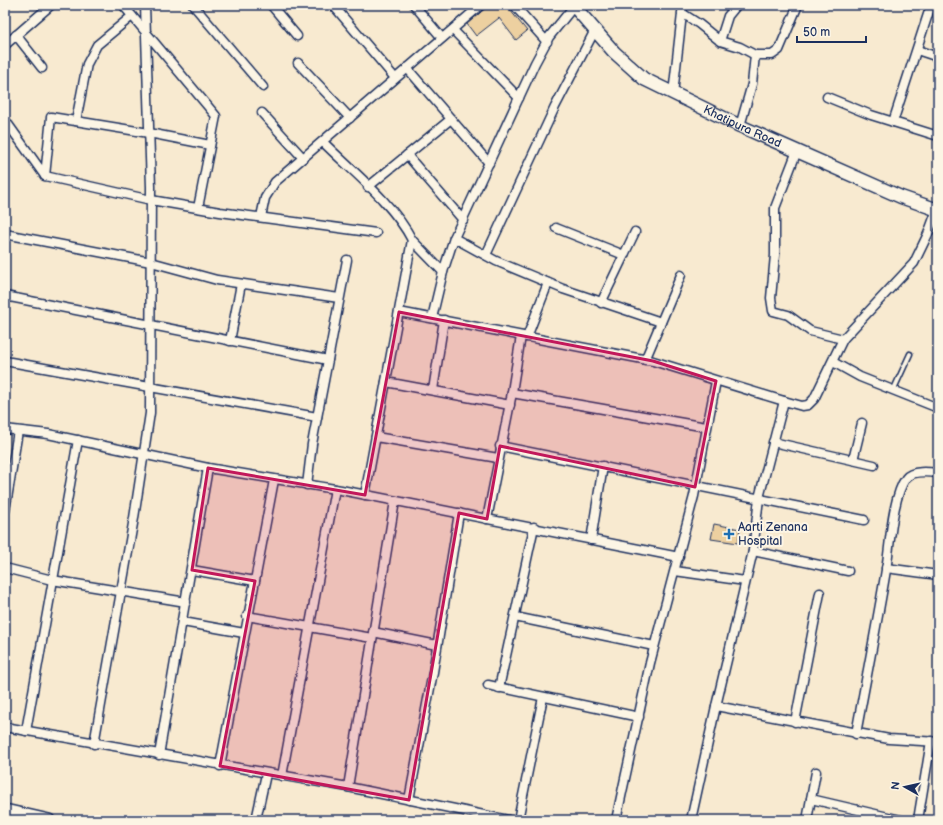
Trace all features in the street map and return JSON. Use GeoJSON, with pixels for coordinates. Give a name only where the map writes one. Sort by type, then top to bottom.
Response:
{"type":"FeatureCollection","features":[{"type":"Feature","properties":{"kind":"main road","name":"Khatipura Road"},"geometry":{"type":"LineString","coordinates":[[574,6],[614,52],[644,79],[740,126],[901,197],[937,210]]}},
{"type":"Feature","properties":{"kind":"street"},"geometry":{"type":"LineString","coordinates":[[5,45],[50,5]]}},
{"type":"Feature","properties":{"kind":"street"},"geometry":{"type":"LineString","coordinates":[[123,5],[216,116],[198,208]]}},
{"type":"Feature","properties":{"kind":"street"},"geometry":{"type":"LineString","coordinates":[[94,744],[121,592],[150,413],[151,200],[145,5]]}},
{"type":"Feature","properties":{"kind":"street"},"geometry":{"type":"LineString","coordinates":[[193,5],[263,87]]}},
{"type":"Feature","properties":{"kind":"street"},"geometry":{"type":"LineString","coordinates":[[271,5],[297,36]]}},
{"type":"Feature","properties":{"kind":"street"},"geometry":{"type":"LineString","coordinates":[[333,5],[395,78]]}},
{"type":"Feature","properties":{"kind":"street"},"geometry":{"type":"LineString","coordinates":[[414,5],[442,38]]}},
{"type":"Feature","properties":{"kind":"street"},"geometry":{"type":"LineString","coordinates":[[261,217],[265,198],[275,182],[481,5]]}},
{"type":"Feature","properties":{"kind":"street"},"geometry":{"type":"LineString","coordinates":[[514,5],[547,42]]}},
{"type":"Feature","properties":{"kind":"street"},"geometry":{"type":"LineString","coordinates":[[720,41],[728,16],[738,5]]}},
{"type":"Feature","properties":{"kind":"street"},"geometry":{"type":"LineString","coordinates":[[682,9],[720,41],[740,47],[755,55],[772,55],[778,50],[798,5]]}},
{"type":"Feature","properties":{"kind":"street"},"geometry":{"type":"LineString","coordinates":[[893,122],[931,5]]}},
{"type":"Feature","properties":{"kind":"street"},"geometry":{"type":"LineString","coordinates":[[432,318],[443,272],[454,238],[519,98],[547,42],[558,24],[574,6]]}},
{"type":"Feature","properties":{"kind":"street"},"geometry":{"type":"LineString","coordinates":[[673,94],[682,9]]}},
{"type":"Feature","properties":{"kind":"street"},"geometry":{"type":"LineString","coordinates":[[76,121],[87,64],[97,45],[132,16]]}},
{"type":"Feature","properties":{"kind":"street"},"geometry":{"type":"LineString","coordinates":[[453,30],[519,98]]}},
{"type":"Feature","properties":{"kind":"street"},"geometry":{"type":"LineString","coordinates":[[486,255],[555,107],[594,30]]}},
{"type":"Feature","properties":{"kind":"street"},"geometry":{"type":"LineString","coordinates":[[16,35],[42,68]]}},
{"type":"Feature","properties":{"kind":"street"},"geometry":{"type":"LineString","coordinates":[[917,50],[938,57]]}},
{"type":"Feature","properties":{"kind":"street"},"geometry":{"type":"LineString","coordinates":[[740,126],[752,84],[755,55]]}},
{"type":"Feature","properties":{"kind":"street"},"geometry":{"type":"LineString","coordinates":[[298,63],[350,118]]}},
{"type":"Feature","properties":{"kind":"street"},"geometry":{"type":"LineString","coordinates":[[407,68],[489,162]]}},
{"type":"Feature","properties":{"kind":"street"},"geometry":{"type":"LineString","coordinates":[[827,97],[893,122],[938,136]]}},
{"type":"Feature","properties":{"kind":"street"},"geometry":{"type":"LineString","coordinates":[[262,113],[303,158]]}},
{"type":"Feature","properties":{"kind":"street"},"geometry":{"type":"LineString","coordinates":[[45,176],[51,117],[149,133],[210,145]]}},
{"type":"Feature","properties":{"kind":"street"},"geometry":{"type":"LineString","coordinates":[[368,187],[451,119]]}},
{"type":"Feature","properties":{"kind":"street"},"geometry":{"type":"LineString","coordinates":[[5,120],[45,176],[151,200],[376,233]]}},
{"type":"Feature","properties":{"kind":"street"},"geometry":{"type":"LineString","coordinates":[[323,142],[393,212],[406,228],[412,240],[443,272]]}},
{"type":"Feature","properties":{"kind":"street"},"geometry":{"type":"LineString","coordinates":[[797,150],[775,208],[775,255],[771,298],[773,311],[788,315],[810,331],[843,339]]}},
{"type":"Feature","properties":{"kind":"street"},"geometry":{"type":"LineString","coordinates":[[407,155],[463,220]]}},
{"type":"Feature","properties":{"kind":"street"},"geometry":{"type":"LineString","coordinates":[[399,312],[645,360],[802,406],[808,405],[814,399],[843,339],[914,263],[928,234],[937,210]]}},
{"type":"Feature","properties":{"kind":"street"},"geometry":{"type":"LineString","coordinates":[[556,228],[624,255]]}},
{"type":"Feature","properties":{"kind":"street"},"geometry":{"type":"LineString","coordinates":[[601,303],[635,232]]}},
{"type":"Feature","properties":{"kind":"street"},"geometry":{"type":"LineString","coordinates":[[5,234],[151,262],[217,280],[339,298]]}},
{"type":"Feature","properties":{"kind":"street"},"geometry":{"type":"LineString","coordinates":[[454,238],[486,255],[548,283],[601,303],[661,322]]}},
{"type":"Feature","properties":{"kind":"street"},"geometry":{"type":"LineString","coordinates":[[365,495],[412,240]]}},
{"type":"Feature","properties":{"kind":"street"},"geometry":{"type":"LineString","coordinates":[[307,485],[317,417],[347,260]]}},
{"type":"Feature","properties":{"kind":"street"},"geometry":{"type":"LineString","coordinates":[[645,360],[681,275]]}},
{"type":"Feature","properties":{"kind":"street"},"geometry":{"type":"LineString","coordinates":[[487,519],[500,446],[524,336],[548,283]]}},
{"type":"Feature","properties":{"kind":"street"},"geometry":{"type":"LineString","coordinates":[[230,341],[241,284]]}},
{"type":"Feature","properties":{"kind":"street"},"geometry":{"type":"LineString","coordinates":[[5,296],[328,360]]}},
{"type":"Feature","properties":{"kind":"street"},"geometry":{"type":"LineString","coordinates":[[433,390],[444,320]]}},
{"type":"Feature","properties":{"kind":"street"},"geometry":{"type":"LineString","coordinates":[[5,361],[317,417]]}},
{"type":"Feature","properties":{"kind":"street"},"geometry":{"type":"LineString","coordinates":[[833,362],[860,377],[938,408]]}},
{"type":"Feature","properties":{"kind":"street"},"geometry":{"type":"LineString","coordinates":[[616,820],[654,646],[679,557],[695,487],[716,381]]}},
{"type":"Feature","properties":{"kind":"street"},"geometry":{"type":"LineString","coordinates":[[386,382],[510,405]]}},
{"type":"Feature","properties":{"kind":"street"},"geometry":{"type":"LineString","coordinates":[[512,393],[706,428]]}},
{"type":"Feature","properties":{"kind":"street"},"geometry":{"type":"LineString","coordinates":[[691,820],[716,706],[753,551],[759,498],[784,401]]}},
{"type":"Feature","properties":{"kind":"street"},"geometry":{"type":"LineString","coordinates":[[853,460],[862,422]]}},
{"type":"Feature","properties":{"kind":"street"},"geometry":{"type":"LineString","coordinates":[[5,429],[78,440],[208,468],[335,489],[458,514],[534,527],[679,557]]}},
{"type":"Feature","properties":{"kind":"street"},"geometry":{"type":"LineString","coordinates":[[5,511],[18,431]]}},
{"type":"Feature","properties":{"kind":"street"},"geometry":{"type":"LineString","coordinates":[[376,437],[498,458]]}},
{"type":"Feature","properties":{"kind":"street"},"geometry":{"type":"LineString","coordinates":[[26,731],[78,440]]}},
{"type":"Feature","properties":{"kind":"street"},"geometry":{"type":"LineString","coordinates":[[773,442],[874,466]]}},
{"type":"Feature","properties":{"kind":"street"},"geometry":{"type":"LineString","coordinates":[[500,446],[604,466],[695,487],[759,498],[864,520]]}},
{"type":"Feature","properties":{"kind":"street"},"geometry":{"type":"LineString","coordinates":[[591,540],[604,466]]}},
{"type":"Feature","properties":{"kind":"street"},"geometry":{"type":"LineString","coordinates":[[159,755],[192,570],[208,468]]}},
{"type":"Feature","properties":{"kind":"street"},"geometry":{"type":"LineString","coordinates":[[856,734],[899,494],[906,478],[911,474],[938,473]]}},
{"type":"Feature","properties":{"kind":"street"},"geometry":{"type":"LineString","coordinates":[[220,766],[274,480]]}},
{"type":"Feature","properties":{"kind":"street"},"geometry":{"type":"LineString","coordinates":[[282,776],[335,489]]}},
{"type":"Feature","properties":{"kind":"street"},"geometry":{"type":"LineString","coordinates":[[348,787],[396,501]]}},
{"type":"Feature","properties":{"kind":"street"},"geometry":{"type":"LineString","coordinates":[[409,800],[437,645],[458,514]]}},
{"type":"Feature","properties":{"kind":"street"},"geometry":{"type":"LineString","coordinates":[[499,688],[534,527]]}},
{"type":"Feature","properties":{"kind":"street"},"geometry":{"type":"LineString","coordinates":[[753,551],[848,571]]}},
{"type":"Feature","properties":{"kind":"street"},"geometry":{"type":"LineString","coordinates":[[5,568],[52,580],[186,602]]}},
{"type":"Feature","properties":{"kind":"street"},"geometry":{"type":"LineString","coordinates":[[886,568],[938,575]]}},
{"type":"Feature","properties":{"kind":"street"},"geometry":{"type":"LineString","coordinates":[[192,570],[255,581]]}},
{"type":"Feature","properties":{"kind":"street"},"geometry":{"type":"LineString","coordinates":[[675,571],[745,581]]}},
{"type":"Feature","properties":{"kind":"street"},"geometry":{"type":"LineString","coordinates":[[795,722],[820,593]]}},
{"type":"Feature","properties":{"kind":"street"},"geometry":{"type":"LineString","coordinates":[[248,616],[310,627],[437,645]]}},
{"type":"Feature","properties":{"kind":"street"},"geometry":{"type":"LineString","coordinates":[[515,617],[654,646]]}},
{"type":"Feature","properties":{"kind":"street"},"geometry":{"type":"LineString","coordinates":[[183,622],[244,633]]}},
{"type":"Feature","properties":{"kind":"street"},"geometry":{"type":"LineString","coordinates":[[488,685],[639,717]]}},
{"type":"Feature","properties":{"kind":"street"},"geometry":{"type":"LineString","coordinates":[[518,820],[542,697]]}},
{"type":"Feature","properties":{"kind":"street"},"geometry":{"type":"LineString","coordinates":[[716,706],[856,734],[910,742],[934,742],[918,820]]}},
{"type":"Feature","properties":{"kind":"street"},"geometry":{"type":"LineString","coordinates":[[5,727],[94,744],[348,787],[508,820]]}},
{"type":"Feature","properties":{"kind":"street"},"geometry":{"type":"LineString","coordinates":[[807,820],[816,772]]}},
{"type":"Feature","properties":{"kind":"street"},"geometry":{"type":"LineString","coordinates":[[256,820],[266,774]]}},
{"type":"Feature","properties":{"kind":"street"},"geometry":{"type":"LineString","coordinates":[[811,799],[900,820]]}},
{"type":"Feature","properties":{"kind":"street"},"geometry":{"type":"LineString","coordinates":[[5,810],[49,820]]}},
{"type":"Feature","properties":{"kind":"lane"},"geometry":{"type":"LineString","coordinates":[[893,391],[910,354]]}},
{"type":"Feature","properties":{"kind":"highlighted area"},"geometry":{"type":"Polygon","coordinates":[[[399,312],[653,361],[716,381],[695,487],[500,446],[487,519],[459,513],[409,800],[220,766],[255,581],[192,570],[208,468],[365,495],[399,312]]]}},
{"type":"Feature","properties":{"kind":"building"},"geometry":{"type":"Polygon","coordinates":[[[489,5],[506,5],[527,31],[516,40],[499,18],[476,36],[467,24],[489,5]]]}},
{"type":"Feature","properties":{"kind":"building"},"geometry":{"type":"Polygon","coordinates":[[[714,524],[740,529],[738,543],[711,539],[714,524]]]}},
{"type":"Feature","properties":{"kind":"place","name":"Aarti Zenana Hospital"},"geometry":{"type":"Point","coordinates":[729,534]}}]}
